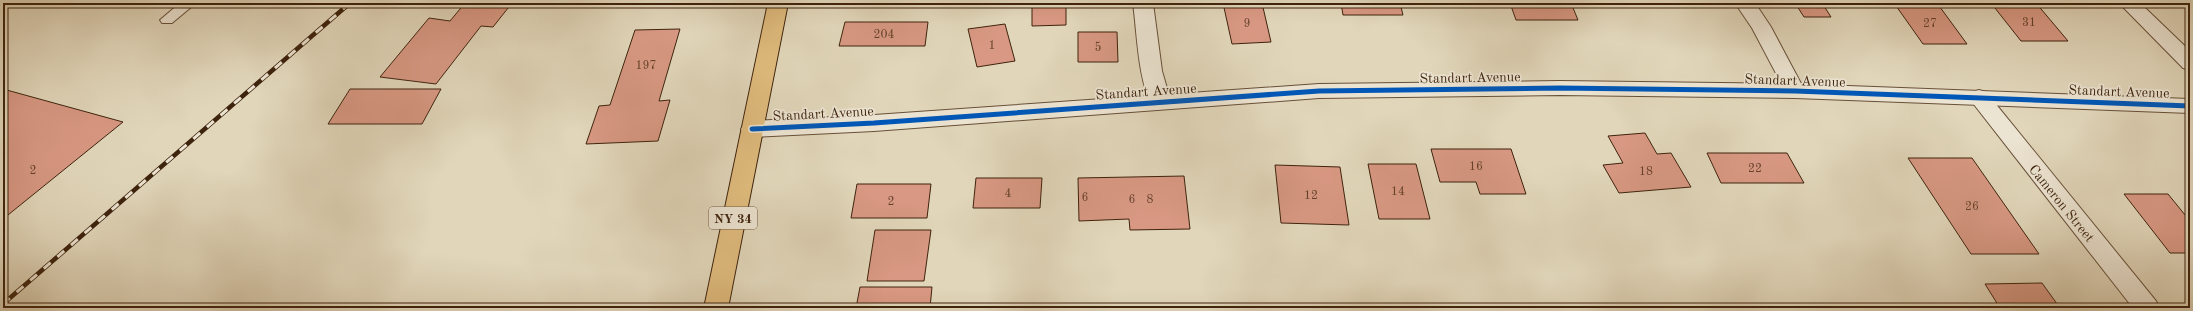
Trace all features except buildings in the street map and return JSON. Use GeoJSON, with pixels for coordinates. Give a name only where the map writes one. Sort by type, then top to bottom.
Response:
{"type":"FeatureCollection","features":[{"type":"Feature","properties":{"kind":"main road","name":"NY 34"},"geometry":{"type":"LineString","coordinates":[[716,308],[778,3]]}},
{"type":"Feature","properties":{"kind":"street"},"geometry":{"type":"LineString","coordinates":[[1143,3],[1152,71],[1160,102]]}},
{"type":"Feature","properties":{"kind":"street"},"geometry":{"type":"LineString","coordinates":[[1744,3],[1760,27],[1795,91]]}},
{"type":"Feature","properties":{"kind":"street"},"geometry":{"type":"LineString","coordinates":[[2129,3],[2190,64]]}},
{"type":"Feature","properties":{"kind":"street","name":"Standart Avenue"},"geometry":{"type":"LineString","coordinates":[[752,129],[874,123],[1327,91],[1560,88],[1795,91],[2190,106]]}},
{"type":"Feature","properties":{"kind":"street","name":"Cameron Street"},"geometry":{"type":"LineString","coordinates":[[1979,97],[2060,201],[2147,308]]}},
{"type":"Feature","properties":{"kind":"lane"},"geometry":{"type":"LineString","coordinates":[[167,20],[189,3]]}},
{"type":"Feature","properties":{"kind":"railway"},"geometry":{"type":"LineString","coordinates":[[3,304],[350,3]]}},
{"type":"Feature","properties":{"kind":"cycle path"},"geometry":{"type":"LineString","coordinates":[[752,129],[874,123],[1319,91],[1560,88],[1795,91],[2190,106]]}}]}
